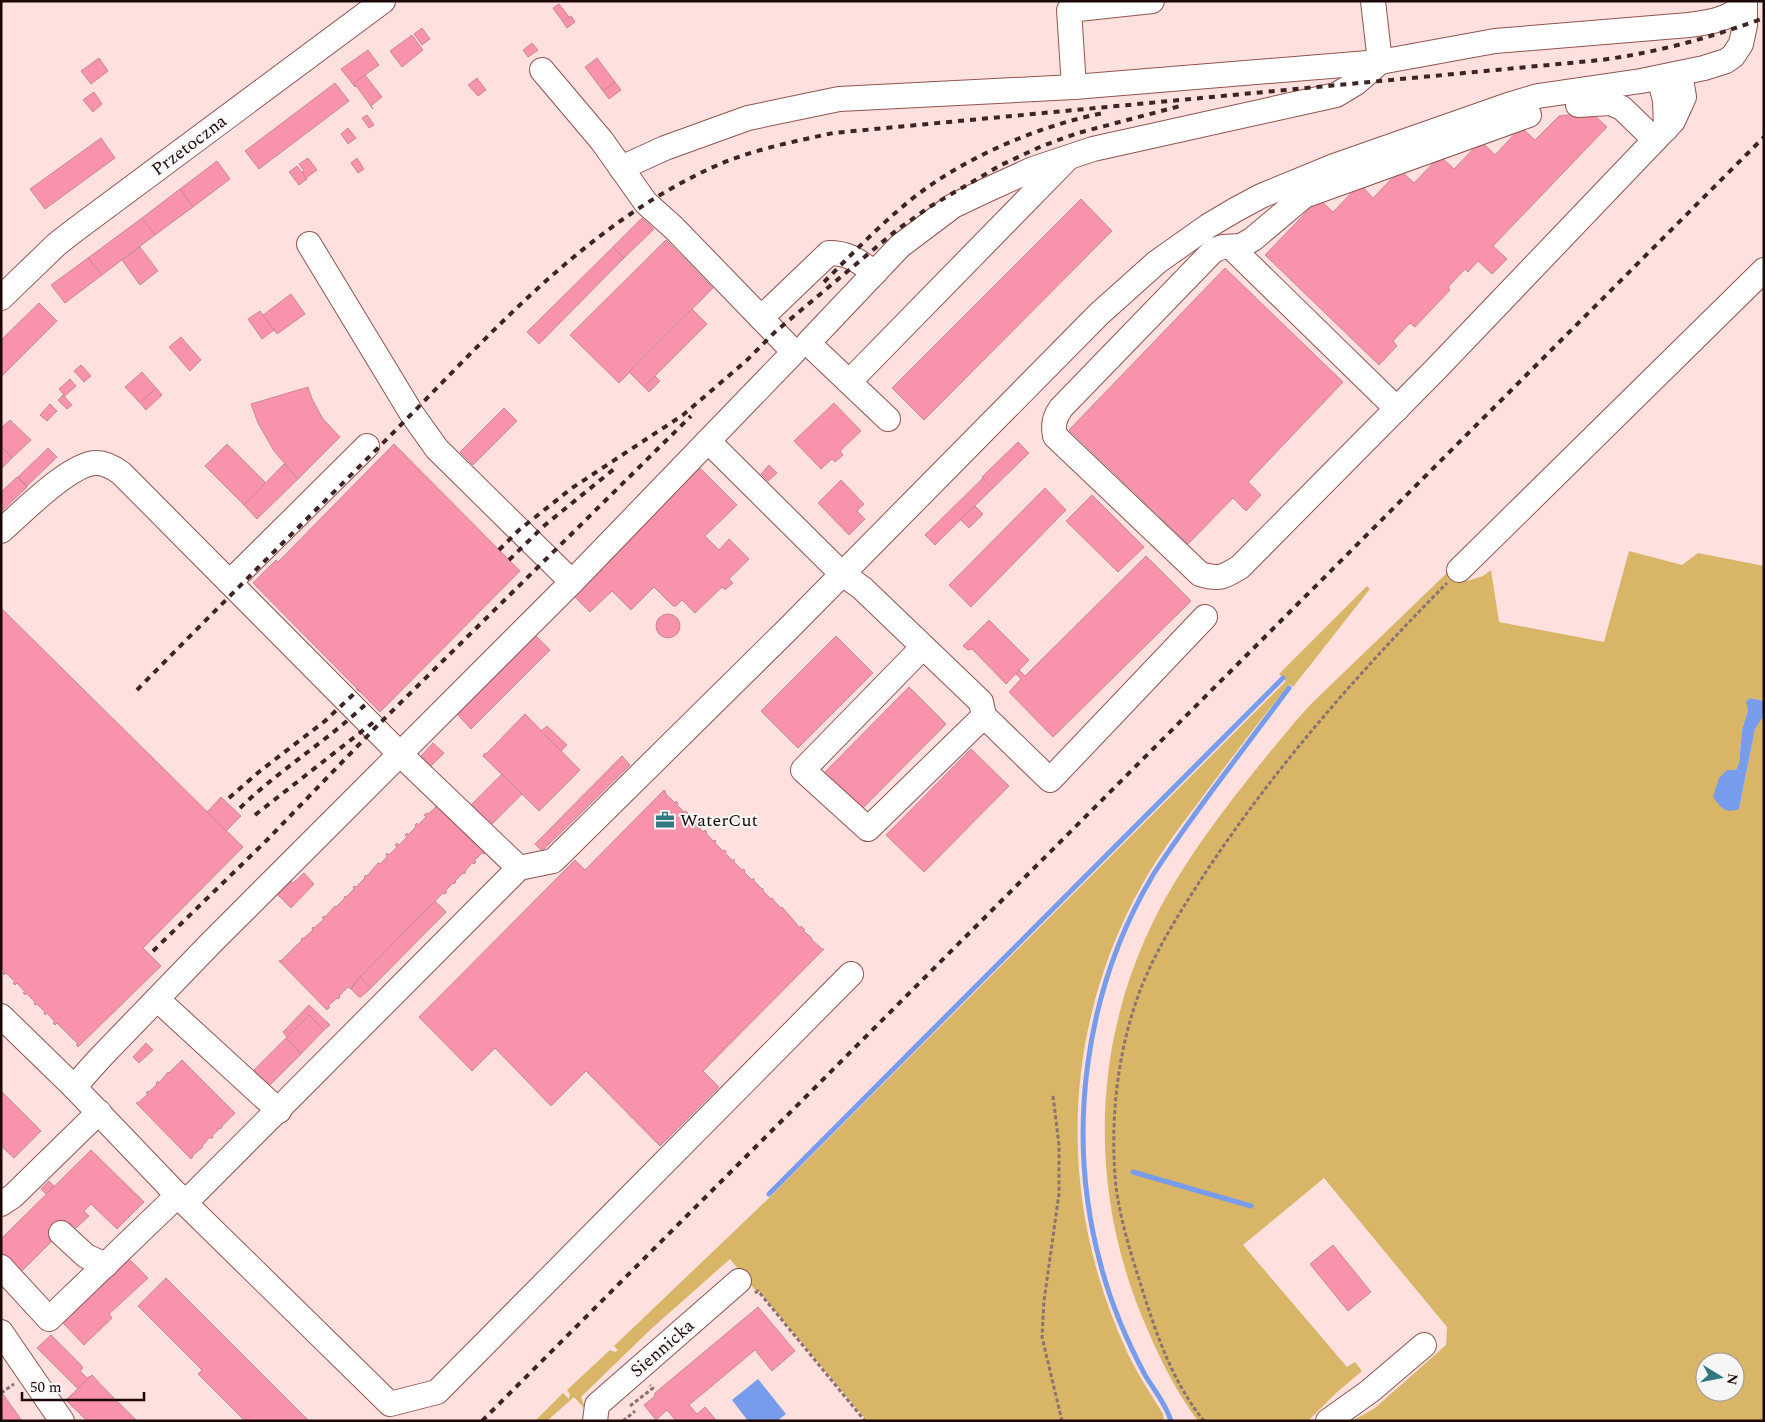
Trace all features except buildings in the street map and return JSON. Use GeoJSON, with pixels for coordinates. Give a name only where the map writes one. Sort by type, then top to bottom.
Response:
{"type":"FeatureCollection","features":[{"type":"Feature","properties":{"kind":"street","name":"Przetoczna"},"geometry":{"type":"LineString","coordinates":[[6,285],[75,230],[383,1]]}},
{"type":"Feature","properties":{"kind":"street"},"geometry":{"type":"LineString","coordinates":[[1074,87],[1069,6],[1152,1]]}},
{"type":"Feature","properties":{"kind":"street"},"geometry":{"type":"LineString","coordinates":[[1373,1],[1380,62]]}},
{"type":"Feature","properties":{"kind":"street"},"geometry":{"type":"LineString","coordinates":[[622,168],[665,148],[748,118],[839,99],[1074,87],[1380,62],[1495,41],[1688,25],[1719,20],[1733,14],[1745,3]]}},
{"type":"Feature","properties":{"kind":"street"},"geometry":{"type":"LineString","coordinates":[[1,1267],[49,1319],[106,1265],[279,1111],[519,868],[553,861],[660,757],[1099,314],[1157,262],[1208,226],[1261,196],[1334,166],[1538,96],[1670,75],[1717,64],[1732,56],[1741,44],[1744,35],[1745,3]]}},
{"type":"Feature","properties":{"kind":"street"},"geometry":{"type":"LineString","coordinates":[[888,419],[808,343],[900,246],[953,206],[1033,170],[1093,149],[1336,95],[1356,83],[1380,62]]}},
{"type":"Feature","properties":{"kind":"street"},"geometry":{"type":"LineString","coordinates":[[74,1087],[157,999],[572,582],[794,352],[674,228],[646,203],[602,141],[542,70]]}},
{"type":"Feature","properties":{"kind":"street"},"geometry":{"type":"LineString","coordinates":[[1660,134],[1622,108],[1610,103],[1546,109],[1304,196],[1253,239],[1241,246],[1214,250],[1061,408],[1055,416],[1053,426],[1055,436],[1200,574],[1224,578],[1240,567],[1397,409],[1673,121],[1684,97],[1670,75]]}},
{"type":"Feature","properties":{"kind":"street"},"geometry":{"type":"LineString","coordinates":[[849,382],[1068,157]]}},
{"type":"Feature","properties":{"kind":"street"},"geometry":{"type":"LineString","coordinates":[[309,244],[412,414],[437,449],[572,582]]}},
{"type":"Feature","properties":{"kind":"street"},"geometry":{"type":"LineString","coordinates":[[1231,247],[1397,409]]}},
{"type":"Feature","properties":{"kind":"street"},"geometry":{"type":"LineString","coordinates":[[762,318],[829,253],[850,256],[875,273]]}},
{"type":"Feature","properties":{"kind":"street"},"geometry":{"type":"LineString","coordinates":[[1459,570],[1764,270]]}},
{"type":"Feature","properties":{"kind":"street"},"geometry":{"type":"LineString","coordinates":[[708,441],[841,573],[862,588],[981,702],[984,716],[1050,780],[1205,617]]}},
{"type":"Feature","properties":{"kind":"street"},"geometry":{"type":"LineString","coordinates":[[230,582],[367,446]]}},
{"type":"Feature","properties":{"kind":"street"},"geometry":{"type":"LineString","coordinates":[[1,531],[66,475],[82,465],[96,462],[106,464],[121,473],[400,754],[519,868]]}},
{"type":"Feature","properties":{"kind":"street"},"geometry":{"type":"LineString","coordinates":[[923,646],[803,770],[868,829],[984,716]]}},
{"type":"Feature","properties":{"kind":"street"},"geometry":{"type":"LineString","coordinates":[[1,1016],[99,1112],[182,1199],[390,1404],[436,1392],[851,974]]}},
{"type":"Feature","properties":{"kind":"street"},"geometry":{"type":"LineString","coordinates":[[157,999],[279,1111]]}},
{"type":"Feature","properties":{"kind":"street"},"geometry":{"type":"LineString","coordinates":[[1,1204],[13,1196],[99,1112]]}},
{"type":"Feature","properties":{"kind":"street"},"geometry":{"type":"LineString","coordinates":[[61,1233],[86,1256],[106,1265]]}},
{"type":"Feature","properties":{"kind":"street","name":"Siennicka"},"geometry":{"type":"LineString","coordinates":[[595,1421],[597,1405],[749,1286]]}},
{"type":"Feature","properties":{"kind":"street"},"geometry":{"type":"LineString","coordinates":[[1,1332],[62,1421]]}},
{"type":"Feature","properties":{"kind":"street"},"geometry":{"type":"LineString","coordinates":[[1328,1421],[1370,1391],[1424,1345]]}},
{"type":"Feature","properties":{"kind":"path"},"geometry":{"type":"LineString","coordinates":[[1204,1421],[1183,1390],[1162,1348],[1129,1248],[1116,1188],[1114,1128],[1120,1064],[1135,1004],[1158,951],[1184,906],[1259,797],[1354,682],[1411,619],[1459,570]]}},
{"type":"Feature","properties":{"kind":"path"},"geometry":{"type":"LineString","coordinates":[[1053,1096],[1059,1145],[1059,1194],[1044,1302],[1042,1337],[1062,1421]]}},
{"type":"Feature","properties":{"kind":"path"},"geometry":{"type":"LineString","coordinates":[[749,1286],[866,1421]]}},
{"type":"Feature","properties":{"kind":"path"},"geometry":{"type":"LineString","coordinates":[[1,1393],[17,1382]]}},
{"type":"Feature","properties":{"kind":"path"},"geometry":{"type":"LineString","coordinates":[[623,1421],[635,1411]]}},
{"type":"Feature","properties":{"kind":"shaded area"},"geometry":{"type":"Polygon","coordinates":[[[1629,551],[1682,565],[1698,553],[1764,566],[1764,701],[1750,698],[1747,704],[1748,710],[1742,730],[1739,763],[1736,770],[1739,809],[1755,728],[1764,715],[1764,1421],[1352,1421],[1375,1408],[1446,1345],[1447,1327],[1324,1178],[1243,1245],[1347,1367],[1355,1362],[1362,1371],[1308,1421],[1198,1421],[1177,1389],[1159,1356],[1129,1282],[1115,1231],[1107,1178],[1105,1125],[1108,1072],[1118,1020],[1133,968],[1155,918],[1169,892],[1201,842],[1238,792],[1310,705],[1451,569],[1464,582],[1483,576],[1491,570],[1499,622],[1604,642],[1629,551]]]}},
{"type":"Feature","properties":{"kind":"shaded area"},"geometry":{"type":"Polygon","coordinates":[[[1367,586],[1370,589],[1293,687],[1289,684],[1162,852],[1143,883],[1116,939],[1096,998],[1083,1057],[1078,1117],[1080,1177],[1089,1237],[1105,1296],[1128,1354],[1163,1414],[1164,1421],[867,1421],[730,1259],[651,1329],[581,1397],[584,1408],[574,1397],[547,1421],[535,1421],[563,1393],[569,1399],[570,1394],[567,1390],[610,1350],[615,1352],[618,1350],[614,1346],[767,1200],[1286,681],[1279,674],[1367,586]]]}},
{"type":"Feature","properties":{"kind":"water"},"geometry":{"type":"Polygon","coordinates":[[[1750,698],[1764,701],[1764,715],[1755,729],[1739,809],[1730,811],[1721,807],[1713,797],[1719,778],[1727,770],[1736,770],[1739,763],[1742,730],[1748,710],[1746,702],[1750,698]]]}},
{"type":"Feature","properties":{"kind":"water"},"geometry":{"type":"Polygon","coordinates":[[[758,1379],[786,1414],[777,1421],[748,1421],[732,1400],[758,1379]]]}},
{"type":"Feature","properties":{"kind":"waterway"},"geometry":{"type":"LineString","coordinates":[[769,1194],[1283,678]]}},
{"type":"Feature","properties":{"kind":"waterway"},"geometry":{"type":"LineString","coordinates":[[1171,1421],[1126,1336],[1101,1266],[1090,1216],[1084,1166],[1083,1115],[1088,1065],[1097,1015],[1111,967],[1129,920],[1153,875],[1175,842],[1289,688]]}},
{"type":"Feature","properties":{"kind":"waterway"},"geometry":{"type":"LineString","coordinates":[[1133,1172],[1251,1206]]}},
{"type":"Feature","properties":{"kind":"railway"},"geometry":{"type":"LineString","coordinates":[[137,690],[464,360],[539,287],[621,221],[664,192],[711,168],[771,147],[833,133],[1601,60],[1684,44],[1764,18]]}},
{"type":"Feature","properties":{"kind":"railway"},"geometry":{"type":"LineString","coordinates":[[499,550],[519,530],[572,488],[683,415],[746,361],[775,332],[898,229],[931,206],[1001,165],[1042,146],[1078,133],[1184,105]]}},
{"type":"Feature","properties":{"kind":"railway"},"geometry":{"type":"LineString","coordinates":[[824,282],[901,208],[946,175],[996,148],[1023,137],[1050,127],[1103,113]]}},
{"type":"Feature","properties":{"kind":"railway"},"geometry":{"type":"LineString","coordinates":[[482,1421],[1764,137]]}},
{"type":"Feature","properties":{"kind":"railway"},"geometry":{"type":"LineString","coordinates":[[153,951],[267,840],[375,728],[691,416]]}},
{"type":"Feature","properties":{"kind":"railway"},"geometry":{"type":"LineString","coordinates":[[509,560],[545,525],[614,469]]}},
{"type":"Feature","properties":{"kind":"railway"},"geometry":{"type":"LineString","coordinates":[[229,798],[260,771],[325,721],[358,690]]}},
{"type":"Feature","properties":{"kind":"railway"},"geometry":{"type":"LineString","coordinates":[[240,808],[271,780],[338,729],[369,701]]}},
{"type":"Feature","properties":{"kind":"railway"},"geometry":{"type":"LineString","coordinates":[[255,815],[375,721]]}},
{"type":"Feature","properties":{"kind":"place","name":"WaterCut"},"geometry":{"type":"Point","coordinates":[665,820]}}]}
